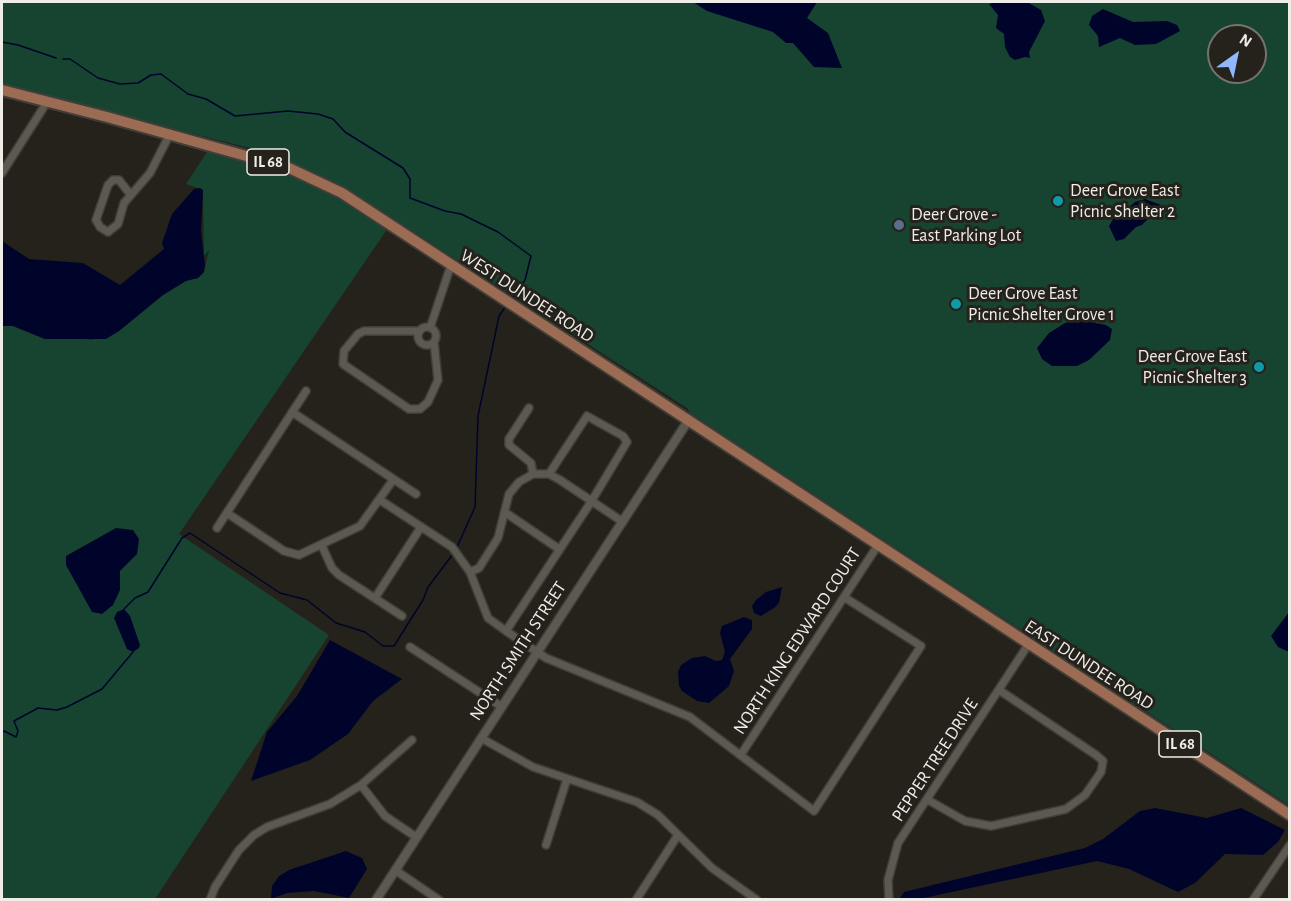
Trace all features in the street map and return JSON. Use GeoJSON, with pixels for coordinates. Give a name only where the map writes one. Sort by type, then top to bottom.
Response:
{"type":"FeatureCollection","features":[{"type":"Feature","properties":{"kind":"main road","name":"WEST DUNDEE ROAD"},"geometry":{"type":"LineString","coordinates":[[2,90],[289,168],[342,193],[992,621]]}},
{"type":"Feature","properties":{"kind":"main road","name":"EAST DUNDEE ROAD"},"geometry":{"type":"LineString","coordinates":[[992,621],[1290,815]]}},
{"type":"Feature","properties":{"kind":"street"},"geometry":{"type":"LineString","coordinates":[[2,173],[47,102]]}},
{"type":"Feature","properties":{"kind":"street"},"geometry":{"type":"LineString","coordinates":[[130,194],[119,180],[114,180],[108,185],[96,220],[100,227],[108,232],[113,230],[130,194],[150,172],[170,134]]}},
{"type":"Feature","properties":{"kind":"street"},"geometry":{"type":"LineString","coordinates":[[430,328],[451,265]]}},
{"type":"Feature","properties":{"kind":"street"},"geometry":{"type":"LineString","coordinates":[[430,328],[436,334],[434,342],[438,380],[428,402],[420,408],[409,409],[343,364],[344,351],[357,334],[364,331],[420,331],[430,328]]}},
{"type":"Feature","properties":{"kind":"street"},"geometry":{"type":"LineString","coordinates":[[420,331],[419,340],[423,344],[434,342]]}},
{"type":"Feature","properties":{"kind":"street"},"geometry":{"type":"LineString","coordinates":[[217,528],[306,391]]}},
{"type":"Feature","properties":{"kind":"street"},"geometry":{"type":"LineString","coordinates":[[529,408],[509,439],[509,445],[531,464],[533,474]]}},
{"type":"Feature","properties":{"kind":"street"},"geometry":{"type":"LineString","coordinates":[[292,412],[416,494]]}},
{"type":"Feature","properties":{"kind":"street"},"geometry":{"type":"LineString","coordinates":[[506,631],[591,502],[627,442],[623,436],[587,416],[549,474]]}},
{"type":"Feature","properties":{"kind":"street","name":"NORTH SMITH STREET"},"geometry":{"type":"LineString","coordinates":[[376,900],[688,421]]}},
{"type":"Feature","properties":{"kind":"street"},"geometry":{"type":"LineString","coordinates":[[470,572],[479,568],[488,556],[506,513],[509,494],[519,482],[533,474],[549,474],[623,522]]}},
{"type":"Feature","properties":{"kind":"street"},"geometry":{"type":"LineString","coordinates":[[226,513],[292,554],[305,553],[364,523],[393,480]]}},
{"type":"Feature","properties":{"kind":"street"},"geometry":{"type":"LineString","coordinates":[[380,500],[452,547],[470,572],[488,618],[506,631],[565,666],[672,708],[700,723],[742,753],[814,811],[921,646],[844,597]]}},
{"type":"Feature","properties":{"kind":"street"},"geometry":{"type":"LineString","coordinates":[[506,513],[559,549]]}},
{"type":"Feature","properties":{"kind":"street"},"geometry":{"type":"LineString","coordinates":[[375,598],[421,527]]}},
{"type":"Feature","properties":{"kind":"street","name":"NORTH KING EDWARD COURT"},"geometry":{"type":"LineString","coordinates":[[742,753],[878,545]]}},
{"type":"Feature","properties":{"kind":"street"},"geometry":{"type":"LineString","coordinates":[[322,546],[332,568],[339,575],[402,616]]}},
{"type":"Feature","properties":{"kind":"street","name":"PEPPER TREE DRIVE"},"geometry":{"type":"LineString","coordinates":[[889,900],[888,880],[898,843],[1028,645]]}},
{"type":"Feature","properties":{"kind":"street"},"geometry":{"type":"LineString","coordinates":[[410,647],[502,707]]}},
{"type":"Feature","properties":{"kind":"street"},"geometry":{"type":"LineString","coordinates":[[928,800],[965,821],[991,826],[1066,809],[1085,795],[1101,772],[1103,761],[1096,755],[999,690]]}},
{"type":"Feature","properties":{"kind":"street"},"geometry":{"type":"LineString","coordinates":[[481,738],[523,762],[637,802],[658,815],[712,868],[754,899]]}},
{"type":"Feature","properties":{"kind":"street"},"geometry":{"type":"LineString","coordinates":[[210,900],[214,887],[239,850],[254,835],[267,827],[330,804],[361,785],[412,740]]}},
{"type":"Feature","properties":{"kind":"street"},"geometry":{"type":"LineString","coordinates":[[546,845],[567,779]]}},
{"type":"Feature","properties":{"kind":"street"},"geometry":{"type":"LineString","coordinates":[[361,785],[385,816],[416,837]]}},
{"type":"Feature","properties":{"kind":"street"},"geometry":{"type":"LineString","coordinates":[[636,900],[678,835]]}},
{"type":"Feature","properties":{"kind":"street"},"geometry":{"type":"LineString","coordinates":[[1253,900],[1290,845]]}},
{"type":"Feature","properties":{"kind":"street"},"geometry":{"type":"LineString","coordinates":[[395,870],[439,900]]}},
{"type":"Feature","properties":{"kind":"green space"},"geometry":{"type":"Polygon","coordinates":[[[2,2],[1289,2],[1289,805],[690,413],[687,408],[355,194],[277,155],[2,85],[2,2]]]}},
{"type":"Feature","properties":{"kind":"green space"},"geometry":{"type":"Polygon","coordinates":[[[211,146],[320,183],[390,225],[179,534],[329,635],[155,899],[2,899],[2,326],[13,326],[45,339],[77,337],[91,340],[119,331],[163,295],[186,280],[198,278],[204,272],[209,250],[204,256],[203,190],[186,184],[211,146]]]}},
{"type":"Feature","properties":{"kind":"water"},"geometry":{"type":"Polygon","coordinates":[[[693,2],[817,2],[807,18],[828,33],[842,68],[814,67],[793,43],[786,43],[773,32],[707,11],[693,2]]]}},
{"type":"Feature","properties":{"kind":"water"},"geometry":{"type":"Polygon","coordinates":[[[1027,2],[1041,10],[1045,21],[1029,52],[1030,58],[1015,60],[1010,57],[1005,47],[1004,34],[996,28],[998,15],[989,4],[1027,2]]]}},
{"type":"Feature","properties":{"kind":"water"},"geometry":{"type":"Polygon","coordinates":[[[1103,9],[1133,22],[1167,21],[1177,25],[1180,31],[1156,44],[1135,45],[1120,38],[1099,47],[1098,36],[1089,25],[1092,16],[1103,9]]]}},
{"type":"Feature","properties":{"kind":"water"},"geometry":{"type":"Polygon","coordinates":[[[194,189],[203,190],[201,231],[205,265],[204,272],[198,278],[186,281],[163,295],[106,339],[45,339],[13,326],[2,326],[2,241],[29,259],[83,263],[120,285],[164,249],[162,243],[172,214],[194,189]]]}},
{"type":"Feature","properties":{"kind":"water"},"geometry":{"type":"Polygon","coordinates":[[[1145,199],[1161,205],[1142,225],[1136,227],[1124,239],[1116,241],[1109,226],[1116,214],[1124,206],[1128,208],[1135,202],[1145,199]]]}},
{"type":"Feature","properties":{"kind":"water"},"geometry":{"type":"Polygon","coordinates":[[[1079,320],[1106,325],[1112,329],[1110,340],[1089,360],[1077,366],[1052,366],[1042,359],[1037,348],[1049,333],[1065,323],[1079,320]]]}},
{"type":"Feature","properties":{"kind":"water"},"geometry":{"type":"Polygon","coordinates":[[[116,528],[133,530],[139,539],[137,554],[120,571],[120,590],[113,605],[102,614],[92,612],[66,565],[66,556],[116,528]]]}},
{"type":"Feature","properties":{"kind":"water"},"geometry":{"type":"Polygon","coordinates":[[[782,587],[779,603],[774,608],[761,616],[754,613],[752,606],[756,600],[766,592],[782,587]]]}},
{"type":"Feature","properties":{"kind":"water"},"geometry":{"type":"Polygon","coordinates":[[[124,609],[130,616],[140,645],[133,652],[127,649],[114,618],[117,612],[124,609]]]}},
{"type":"Feature","properties":{"kind":"water"},"geometry":{"type":"Polygon","coordinates":[[[1289,612],[1290,652],[1278,647],[1271,636],[1289,612]]]}},
{"type":"Feature","properties":{"kind":"water"},"geometry":{"type":"Polygon","coordinates":[[[744,617],[752,620],[752,629],[730,659],[734,671],[729,686],[709,703],[697,701],[682,691],[679,686],[678,672],[681,665],[692,658],[705,656],[716,661],[722,660],[725,652],[720,633],[722,626],[744,617]]]}},
{"type":"Feature","properties":{"kind":"water"},"geometry":{"type":"Polygon","coordinates":[[[330,640],[402,679],[373,701],[348,734],[310,760],[251,781],[267,732],[297,696],[330,640]]]}},
{"type":"Feature","properties":{"kind":"water"},"geometry":{"type":"Polygon","coordinates":[[[1155,808],[1207,818],[1241,808],[1285,830],[1278,842],[1263,855],[1225,854],[1195,883],[1178,892],[1129,869],[1097,861],[919,899],[900,898],[904,892],[1085,848],[1103,839],[1140,811],[1155,808]]]}},
{"type":"Feature","properties":{"kind":"water"},"geometry":{"type":"Polygon","coordinates":[[[346,851],[362,858],[367,869],[349,898],[314,891],[287,893],[271,899],[272,886],[279,876],[289,870],[346,851]]]}},
{"type":"Feature","properties":{"kind":"waterway"},"geometry":{"type":"LineString","coordinates":[[2,42],[56,58]]}},
{"type":"Feature","properties":{"kind":"waterway"},"geometry":{"type":"LineString","coordinates":[[63,59],[70,59],[98,78],[120,84],[138,83],[151,75],[161,74],[188,94],[206,99],[235,116],[288,111],[318,114],[333,119],[345,132],[403,168],[410,179],[410,198],[445,211],[461,214],[498,232],[531,256],[525,280],[512,298]]}},
{"type":"Feature","properties":{"kind":"waterway"},"geometry":{"type":"LineString","coordinates":[[457,547],[475,507],[478,416],[499,316],[506,306]]}},
{"type":"Feature","properties":{"kind":"waterway"},"geometry":{"type":"LineString","coordinates":[[124,609],[135,598],[148,592],[182,538],[190,533],[280,593],[307,600],[336,623],[365,632],[383,646],[394,646],[423,600],[428,587],[453,554]]}},
{"type":"Feature","properties":{"kind":"waterway"},"geometry":{"type":"LineString","coordinates":[[2,733],[4,731],[16,737],[18,731],[14,721],[38,708],[57,710],[67,707],[102,689],[133,652]]}},
{"type":"Feature","properties":{"kind":"place","name":"Deer Grove East Picnic Shelter 2"},"geometry":{"type":"Point","coordinates":[1058,201]}},
{"type":"Feature","properties":{"kind":"place","name":"Deer Grove - East Parking Lot"},"geometry":{"type":"Point","coordinates":[899,225]}},
{"type":"Feature","properties":{"kind":"place","name":"Deer Grove East Picnic Shelter Grove 1"},"geometry":{"type":"Point","coordinates":[956,304]}},
{"type":"Feature","properties":{"kind":"place","name":"Deer Grove East Picnic Shelter 3"},"geometry":{"type":"Point","coordinates":[1259,367]}}]}
